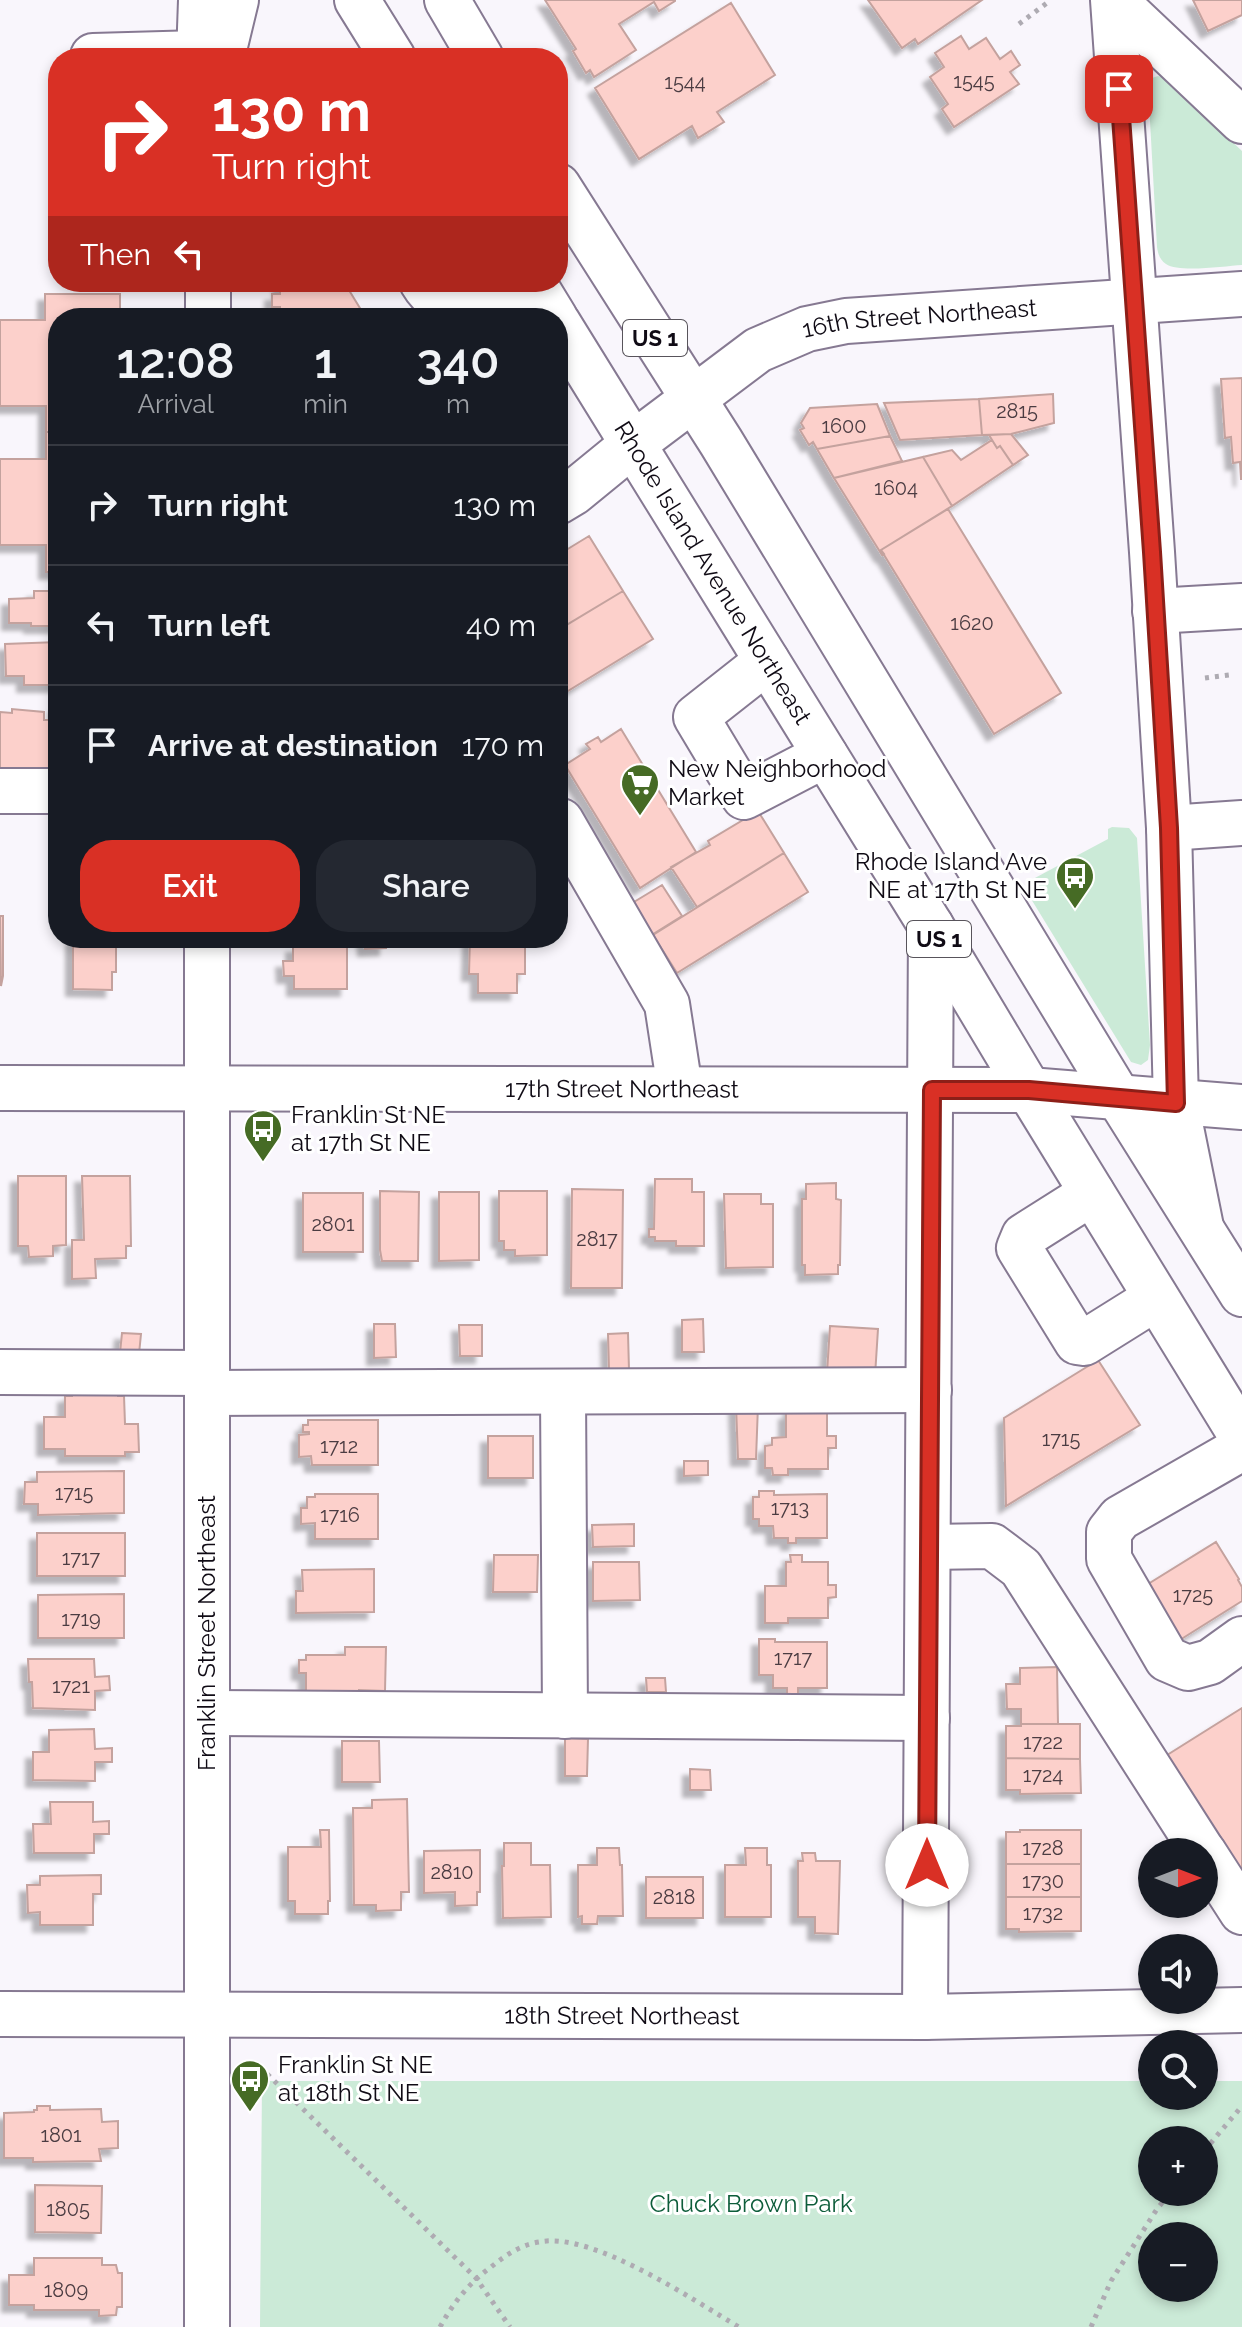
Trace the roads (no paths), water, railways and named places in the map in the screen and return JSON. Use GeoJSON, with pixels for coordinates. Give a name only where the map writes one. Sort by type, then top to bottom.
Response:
{"type":"FeatureCollection","features":[{"type":"Feature","properties":{"kind":"street"},"geometry":{"type":"LineString","coordinates":[[201,0],[206,48]]}},
{"type":"Feature","properties":{"kind":"street"},"geometry":{"type":"LineString","coordinates":[[211,48],[236,0]]}},
{"type":"Feature","properties":{"kind":"street"},"geometry":{"type":"LineString","coordinates":[[357,0],[387,48]]}},
{"type":"Feature","properties":{"kind":"street"},"geometry":{"type":"LineString","coordinates":[[447,0],[475,48]]}},
{"type":"Feature","properties":{"kind":"street"},"geometry":{"type":"LineString","coordinates":[[1114,0],[1242,121]]}},
{"type":"Feature","properties":{"kind":"street"},"geometry":{"type":"LineString","coordinates":[[1114,0],[1169,828],[1176,1103],[1202,1229]]}},
{"type":"Feature","properties":{"kind":"street","name":"US 1"},"geometry":{"type":"LineString","coordinates":[[568,202],[693,398],[1119,1098],[1242,1294]]}},
{"type":"Feature","properties":{"kind":"street"},"geometry":{"type":"LineString","coordinates":[[428,292],[448,305],[545,302]]}},
{"type":"Feature","properties":{"kind":"street","name":"16th Street Northeast"},"geometry":{"type":"LineString","coordinates":[[568,496],[758,350],[819,325],[873,318],[1242,294]]}},
{"type":"Feature","properties":{"kind":"street","name":"Rhode Island Avenue Northeast"},"geometry":{"type":"LineString","coordinates":[[568,339],[1242,1437]]}},
{"type":"Feature","properties":{"kind":"street"},"geometry":{"type":"LineString","coordinates":[[1155,611],[1242,606]]}},
{"type":"Feature","properties":{"kind":"street"},"geometry":{"type":"LineString","coordinates":[[767,661],[696,717],[744,797],[825,755]]}},
{"type":"Feature","properties":{"kind":"street"},"geometry":{"type":"LineString","coordinates":[[0,791],[48,791]]}},
{"type":"Feature","properties":{"kind":"street"},"geometry":{"type":"LineString","coordinates":[[1169,828],[1242,823]]}},
{"type":"Feature","properties":{"kind":"street"},"geometry":{"type":"LineString","coordinates":[[568,833],[667,1004],[680,1089]]}},
{"type":"Feature","properties":{"kind":"street"},"geometry":{"type":"LineString","coordinates":[[925,2017],[931,926]]}},
{"type":"Feature","properties":{"kind":"street","name":"Franklin Street Northeast"},"geometry":{"type":"LineString","coordinates":[[207,948],[207,2327]]}},
{"type":"Feature","properties":{"kind":"street","name":"17th Street Northeast"},"geometry":{"type":"LineString","coordinates":[[0,1088],[1029,1090],[1242,1107]]}},
{"type":"Feature","properties":{"kind":"street"},"geometry":{"type":"LineString","coordinates":[[1092,1193],[1024,1236],[1019,1248],[1077,1342],[1084,1343],[1156,1298]]}},
{"type":"Feature","properties":{"kind":"street"},"geometry":{"type":"LineString","coordinates":[[0,1372],[207,1383],[563,1392],[929,1390]]}},
{"type":"Feature","properties":{"kind":"street"},"geometry":{"type":"LineString","coordinates":[[563,1392],[565,1716]]}},
{"type":"Feature","properties":{"kind":"street"},"geometry":{"type":"LineString","coordinates":[[1242,1448],[1120,1518],[1109,1532],[1109,1559],[1167,1659],[1188,1668],[1210,1662],[1242,1639]]}},
{"type":"Feature","properties":{"kind":"street"},"geometry":{"type":"LineString","coordinates":[[929,1547],[992,1546],[1021,1568],[1195,1838]]}},
{"type":"Feature","properties":{"kind":"street"},"geometry":{"type":"LineString","coordinates":[[207,1713],[927,1718]]}},
{"type":"Feature","properties":{"kind":"street"},"geometry":{"type":"LineString","coordinates":[[1218,1874],[1242,1912]]}},
{"type":"Feature","properties":{"kind":"street","name":"18th Street Northeast"},"geometry":{"type":"LineString","coordinates":[[0,2014],[925,2017],[1242,2010]]}},
{"type":"Feature","properties":{"kind":"place","name":"New Neighborhood Market"},"geometry":{"type":"Point","coordinates":[640,817]}},
{"type":"Feature","properties":{"kind":"place","name":"Rhode Island Ave NE at 17th St NE"},"geometry":{"type":"Point","coordinates":[1075,910]}},
{"type":"Feature","properties":{"kind":"place","name":"Franklin St NE at 17th St NE"},"geometry":{"type":"Point","coordinates":[263,1163]}},
{"type":"Feature","properties":{"kind":"place","name":"Franklin St NE at 18th St NE"},"geometry":{"type":"Point","coordinates":[250,2113]}},
{"type":"Feature","properties":{"kind":"park label","name":"Chuck Brown Park"},"geometry":{"type":"Point","coordinates":[751,2204]}}]}
